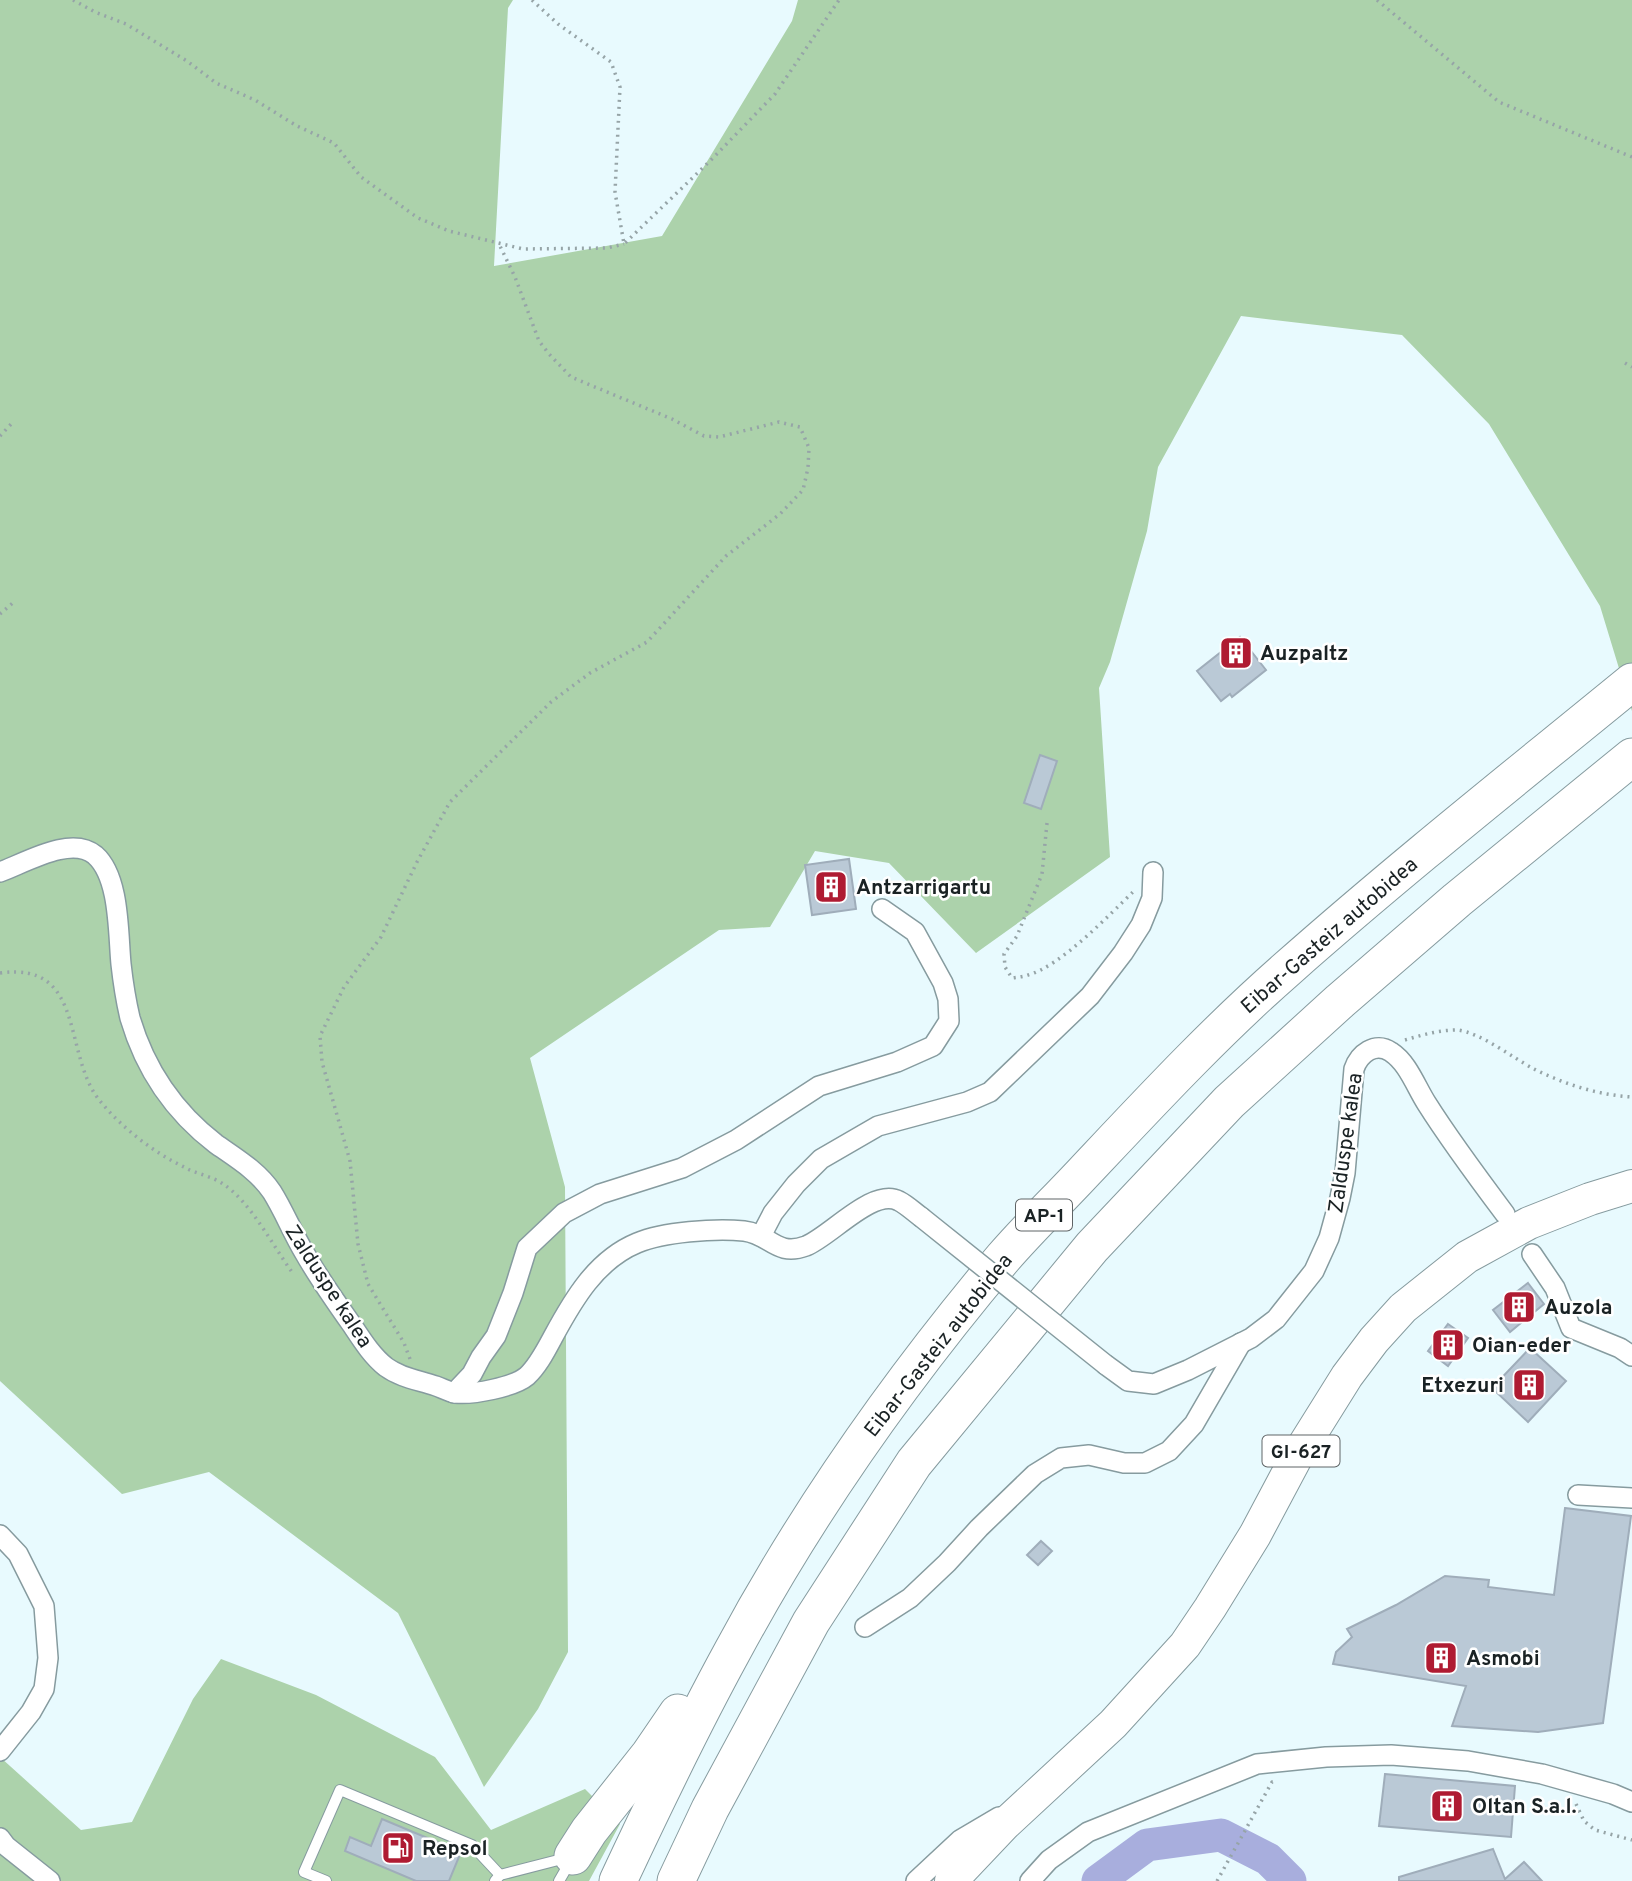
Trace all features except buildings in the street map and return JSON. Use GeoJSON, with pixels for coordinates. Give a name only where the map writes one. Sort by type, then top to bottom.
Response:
{"type":"FeatureCollection","features":[{"type":"Feature","properties":{"kind":"highway","name":"Eibar-Gasteiz autobidea"},"geometry":{"type":"LineString","coordinates":[[618,1881],[660,1791],[733,1649],[788,1555],[849,1461],[918,1365],[1005,1257],[1196,1056],[1286,969],[1444,835],[1632,682]]}},
{"type":"Feature","properties":{"kind":"highway","name":"AP-1"},"geometry":{"type":"LineString","coordinates":[[676,1881],[710,1809],[811,1622],[907,1474],[1092,1247],[1229,1102],[1330,1010],[1457,900],[1632,757]]}},
{"type":"Feature","properties":{"kind":"highway"},"geometry":{"type":"LineString","coordinates":[[566,1869],[589,1832],[650,1754],[707,1669],[733,1649]]}},
{"type":"Feature","properties":{"kind":"main road","name":"GI-627"},"geometry":{"type":"LineString","coordinates":[[951,1881],[1004,1825],[1113,1724],[1185,1645],[1255,1535],[1297,1456],[1346,1376],[1403,1308],[1467,1257],[1529,1223],[1632,1186]]}},
{"type":"Feature","properties":{"kind":"street","name":"Zalduspe kalea"},"geometry":{"type":"LineString","coordinates":[[0,872],[69,847],[83,848],[102,862],[114,899],[129,1014],[139,1047],[160,1086],[200,1131],[246,1165],[271,1190],[304,1253],[372,1354],[401,1375],[454,1393],[498,1387],[519,1381],[528,1375],[595,1273],[617,1254],[636,1243],[660,1236],[745,1231],[761,1236],[781,1249],[803,1247],[823,1237],[844,1219],[877,1199],[897,1199],[1128,1381],[1153,1384],[1188,1370],[1251,1338],[1276,1319],[1314,1271],[1334,1221],[1345,1173],[1356,1065],[1369,1050],[1389,1050]]}},
{"type":"Feature","properties":{"kind":"street"},"geometry":{"type":"LineString","coordinates":[[761,1236],[773,1213],[821,1159],[878,1126],[967,1102],[990,1092],[1090,996],[1124,953],[1141,925],[1152,898],[1153,872]]}},
{"type":"Feature","properties":{"kind":"street"},"geometry":{"type":"LineString","coordinates":[[454,1393],[472,1374],[496,1336],[527,1248],[564,1213],[600,1194],[681,1168],[736,1140],[819,1086],[897,1062],[933,1046],[949,1021],[948,999],[943,983],[915,932],[882,909]]}},
{"type":"Feature","properties":{"kind":"street"},"geometry":{"type":"LineString","coordinates":[[1389,1050],[1403,1064],[1443,1128],[1505,1214]]}},
{"type":"Feature","properties":{"kind":"street"},"geometry":{"type":"LineString","coordinates":[[1532,1254],[1555,1288],[1571,1328],[1620,1348],[1632,1356]]}},
{"type":"Feature","properties":{"kind":"street"},"geometry":{"type":"LineString","coordinates":[[865,1627],[910,1598],[1035,1475],[1061,1458],[1089,1455],[1124,1463],[1145,1463],[1169,1451],[1194,1424],[1241,1342]]}},
{"type":"Feature","properties":{"kind":"street"},"geometry":{"type":"LineString","coordinates":[[1578,1495],[1632,1498]]}},
{"type":"Feature","properties":{"kind":"street"},"geometry":{"type":"LineString","coordinates":[[0,1535],[18,1554],[44,1606],[48,1658],[44,1689],[31,1712],[0,1751]]}},
{"type":"Feature","properties":{"kind":"street"},"geometry":{"type":"LineString","coordinates":[[1031,1881],[1049,1860],[1088,1832],[1257,1764],[1326,1757],[1391,1755],[1468,1761],[1542,1774],[1632,1802]]}},
{"type":"Feature","properties":{"kind":"street"},"geometry":{"type":"LineString","coordinates":[[916,1881],[960,1840],[1036,1795]]}},
{"type":"Feature","properties":{"kind":"street"},"geometry":{"type":"LineString","coordinates":[[0,1838],[6,1846],[50,1881]]}},
{"type":"Feature","properties":{"kind":"lane"},"geometry":{"type":"LineString","coordinates":[[326,1881],[304,1872],[340,1790],[472,1845],[498,1878],[566,1869]]}},
{"type":"Feature","properties":{"kind":"path"},"geometry":{"type":"LineString","coordinates":[[73,0],[127,24],[187,61],[216,83],[255,100],[297,126],[334,143],[361,177],[418,218],[449,231],[523,249],[607,248],[624,244],[775,94],[839,0]]}},
{"type":"Feature","properties":{"kind":"path"},"geometry":{"type":"LineString","coordinates":[[531,0],[558,24],[611,62],[620,87],[615,192],[624,244]]}},
{"type":"Feature","properties":{"kind":"path"},"geometry":{"type":"LineString","coordinates":[[1377,0],[1499,102],[1632,157]]}},
{"type":"Feature","properties":{"kind":"path"},"geometry":{"type":"LineString","coordinates":[[419,1381],[404,1343],[368,1284],[358,1244],[351,1161],[323,1062],[320,1036],[344,987],[381,937],[450,802],[551,702],[590,673],[647,642],[726,556],[780,514],[803,491],[808,468],[808,449],[800,427],[779,422],[719,437],[704,436],[671,419],[571,377],[539,341],[515,277],[499,244]]}},
{"type":"Feature","properties":{"kind":"path"},"geometry":{"type":"LineString","coordinates":[[1625,363],[1632,367]]}},
{"type":"Feature","properties":{"kind":"path"},"geometry":{"type":"LineString","coordinates":[[0,436],[14,421]]}},
{"type":"Feature","properties":{"kind":"path"},"geometry":{"type":"LineString","coordinates":[[0,614],[15,601]]}},
{"type":"Feature","properties":{"kind":"path"},"geometry":{"type":"LineString","coordinates":[[1047,823],[1042,874],[1017,936],[1004,954],[1005,967],[1012,978],[1030,975],[1049,965],[1081,940],[1153,872]]}},
{"type":"Feature","properties":{"kind":"path"},"geometry":{"type":"LineString","coordinates":[[0,973],[19,971],[36,974],[57,990],[89,1084],[98,1100],[117,1121],[162,1156],[186,1169],[223,1183],[243,1201],[295,1276]]}},
{"type":"Feature","properties":{"kind":"path"},"geometry":{"type":"LineString","coordinates":[[1389,1050],[1399,1042],[1432,1032],[1459,1030],[1476,1036],[1560,1081],[1606,1094],[1632,1097]]}},
{"type":"Feature","properties":{"kind":"path"},"geometry":{"type":"LineString","coordinates":[[1217,1881],[1272,1782],[1283,1780]]}},
{"type":"Feature","properties":{"kind":"path"},"geometry":{"type":"LineString","coordinates":[[1574,1801],[1584,1821],[1595,1830],[1632,1840]]}},
{"type":"Feature","properties":{"kind":"green space"},"geometry":{"type":"Polygon","coordinates":[[[0,0],[513,0],[508,8],[494,266],[662,236],[792,21],[798,0],[1632,0],[1632,711],[1600,606],[1489,424],[1402,335],[1241,316],[1158,467],[1147,531],[1110,662],[1099,688],[1110,857],[976,953],[889,863],[815,851],[770,927],[719,930],[530,1058],[565,1187],[568,1652],[538,1709],[484,1787],[398,1613],[209,1472],[122,1494],[0,1381],[0,0]]]}},
{"type":"Feature","properties":{"kind":"green space"},"geometry":{"type":"Polygon","coordinates":[[[221,1659],[316,1695],[435,1757],[491,1830],[585,1789],[620,1824],[589,1881],[0,1881],[0,1757],[81,1830],[132,1822],[193,1699],[221,1659]]]}},
{"type":"Feature","properties":{"kind":"waterway"},"geometry":{"type":"LineString","coordinates":[[1098,1881],[1147,1845],[1221,1835],[1268,1859],[1290,1881]]}},
{"type":"Feature","properties":{"kind":"place","name":"Auzpaltz"},"geometry":{"type":"Point","coordinates":[1236,653]}},
{"type":"Feature","properties":{"kind":"place","name":"Antzarrigartu"},"geometry":{"type":"Point","coordinates":[831,887]}},
{"type":"Feature","properties":{"kind":"place","name":"Auzola"},"geometry":{"type":"Point","coordinates":[1519,1307]}},
{"type":"Feature","properties":{"kind":"place","name":"Oian-eder"},"geometry":{"type":"Point","coordinates":[1448,1345]}},
{"type":"Feature","properties":{"kind":"place","name":"Etxezuri"},"geometry":{"type":"Point","coordinates":[1529,1385]}},
{"type":"Feature","properties":{"kind":"place","name":"Asmobi"},"geometry":{"type":"Point","coordinates":[1441,1658]}},
{"type":"Feature","properties":{"kind":"place","name":"Oltan S.a.l."},"geometry":{"type":"Point","coordinates":[1447,1806]}},
{"type":"Feature","properties":{"kind":"place","name":"Repsol"},"geometry":{"type":"Point","coordinates":[398,1848]}}]}
